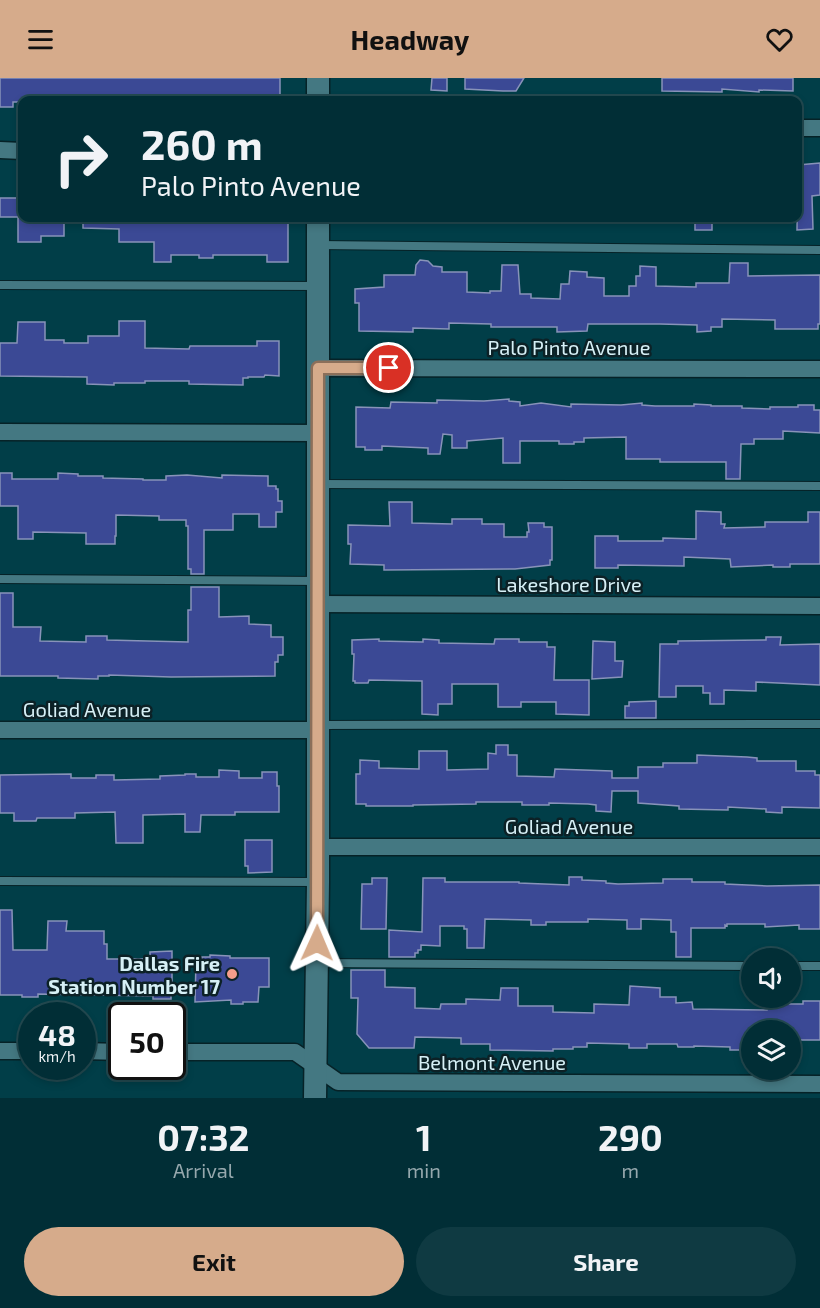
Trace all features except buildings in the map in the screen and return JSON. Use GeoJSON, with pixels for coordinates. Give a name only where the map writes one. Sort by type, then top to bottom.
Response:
{"type":"FeatureCollection","features":[{"type":"Feature","properties":{"kind":"main road"},"geometry":{"type":"LineString","coordinates":[[318,78],[318,96]]}},
{"type":"Feature","properties":{"kind":"main road"},"geometry":{"type":"LineString","coordinates":[[315,1098],[318,882],[318,222]]}},
{"type":"Feature","properties":{"kind":"street"},"geometry":{"type":"LineString","coordinates":[[802,128],[820,128]]}},
{"type":"Feature","properties":{"kind":"street"},"geometry":{"type":"LineString","coordinates":[[0,150],[18,151]]}},
{"type":"Feature","properties":{"kind":"street","name":"Palo Pinto Avenue"},"geometry":{"type":"LineString","coordinates":[[318,368],[820,369]]}},
{"type":"Feature","properties":{"kind":"street"},"geometry":{"type":"LineString","coordinates":[[0,432],[318,433]]}},
{"type":"Feature","properties":{"kind":"street","name":"Lakeshore Drive"},"geometry":{"type":"LineString","coordinates":[[318,604],[820,606]]}},
{"type":"Feature","properties":{"kind":"street","name":"Goliad Avenue"},"geometry":{"type":"LineString","coordinates":[[0,730],[318,728]]}},
{"type":"Feature","properties":{"kind":"street","name":"Goliad Avenue"},"geometry":{"type":"LineString","coordinates":[[318,847],[820,847]]}},
{"type":"Feature","properties":{"kind":"street"},"geometry":{"type":"LineString","coordinates":[[0,1051],[18,1051]]}},
{"type":"Feature","properties":{"kind":"street","name":"Belmont Avenue"},"geometry":{"type":"LineString","coordinates":[[186,1052],[295,1052],[338,1082],[820,1084]]}},
{"type":"Feature","properties":{"kind":"lane"},"geometry":{"type":"LineString","coordinates":[[318,245],[820,250]]}},
{"type":"Feature","properties":{"kind":"lane"},"geometry":{"type":"LineString","coordinates":[[0,285],[318,286]]}},
{"type":"Feature","properties":{"kind":"lane"},"geometry":{"type":"LineString","coordinates":[[318,484],[820,486]]}},
{"type":"Feature","properties":{"kind":"lane"},"geometry":{"type":"LineString","coordinates":[[0,579],[318,581]]}},
{"type":"Feature","properties":{"kind":"lane"},"geometry":{"type":"LineString","coordinates":[[318,728],[820,724]]}},
{"type":"Feature","properties":{"kind":"lane"},"geometry":{"type":"LineString","coordinates":[[0,881],[318,882]]}},
{"type":"Feature","properties":{"kind":"lane"},"geometry":{"type":"LineString","coordinates":[[316,963],[741,966]]}},
{"type":"Feature","properties":{"kind":"lane"},"geometry":{"type":"LineString","coordinates":[[801,966],[820,966]]}},
{"type":"Feature","properties":{"kind":"place","name":"Dallas Fire Station Number 17"},"geometry":{"type":"Point","coordinates":[232,974]}},
{"type":"Feature","properties":{"kind":"route"},"geometry":{"type":"LineString","coordinates":[[317,943],[318,368],[389,368]]}}]}
